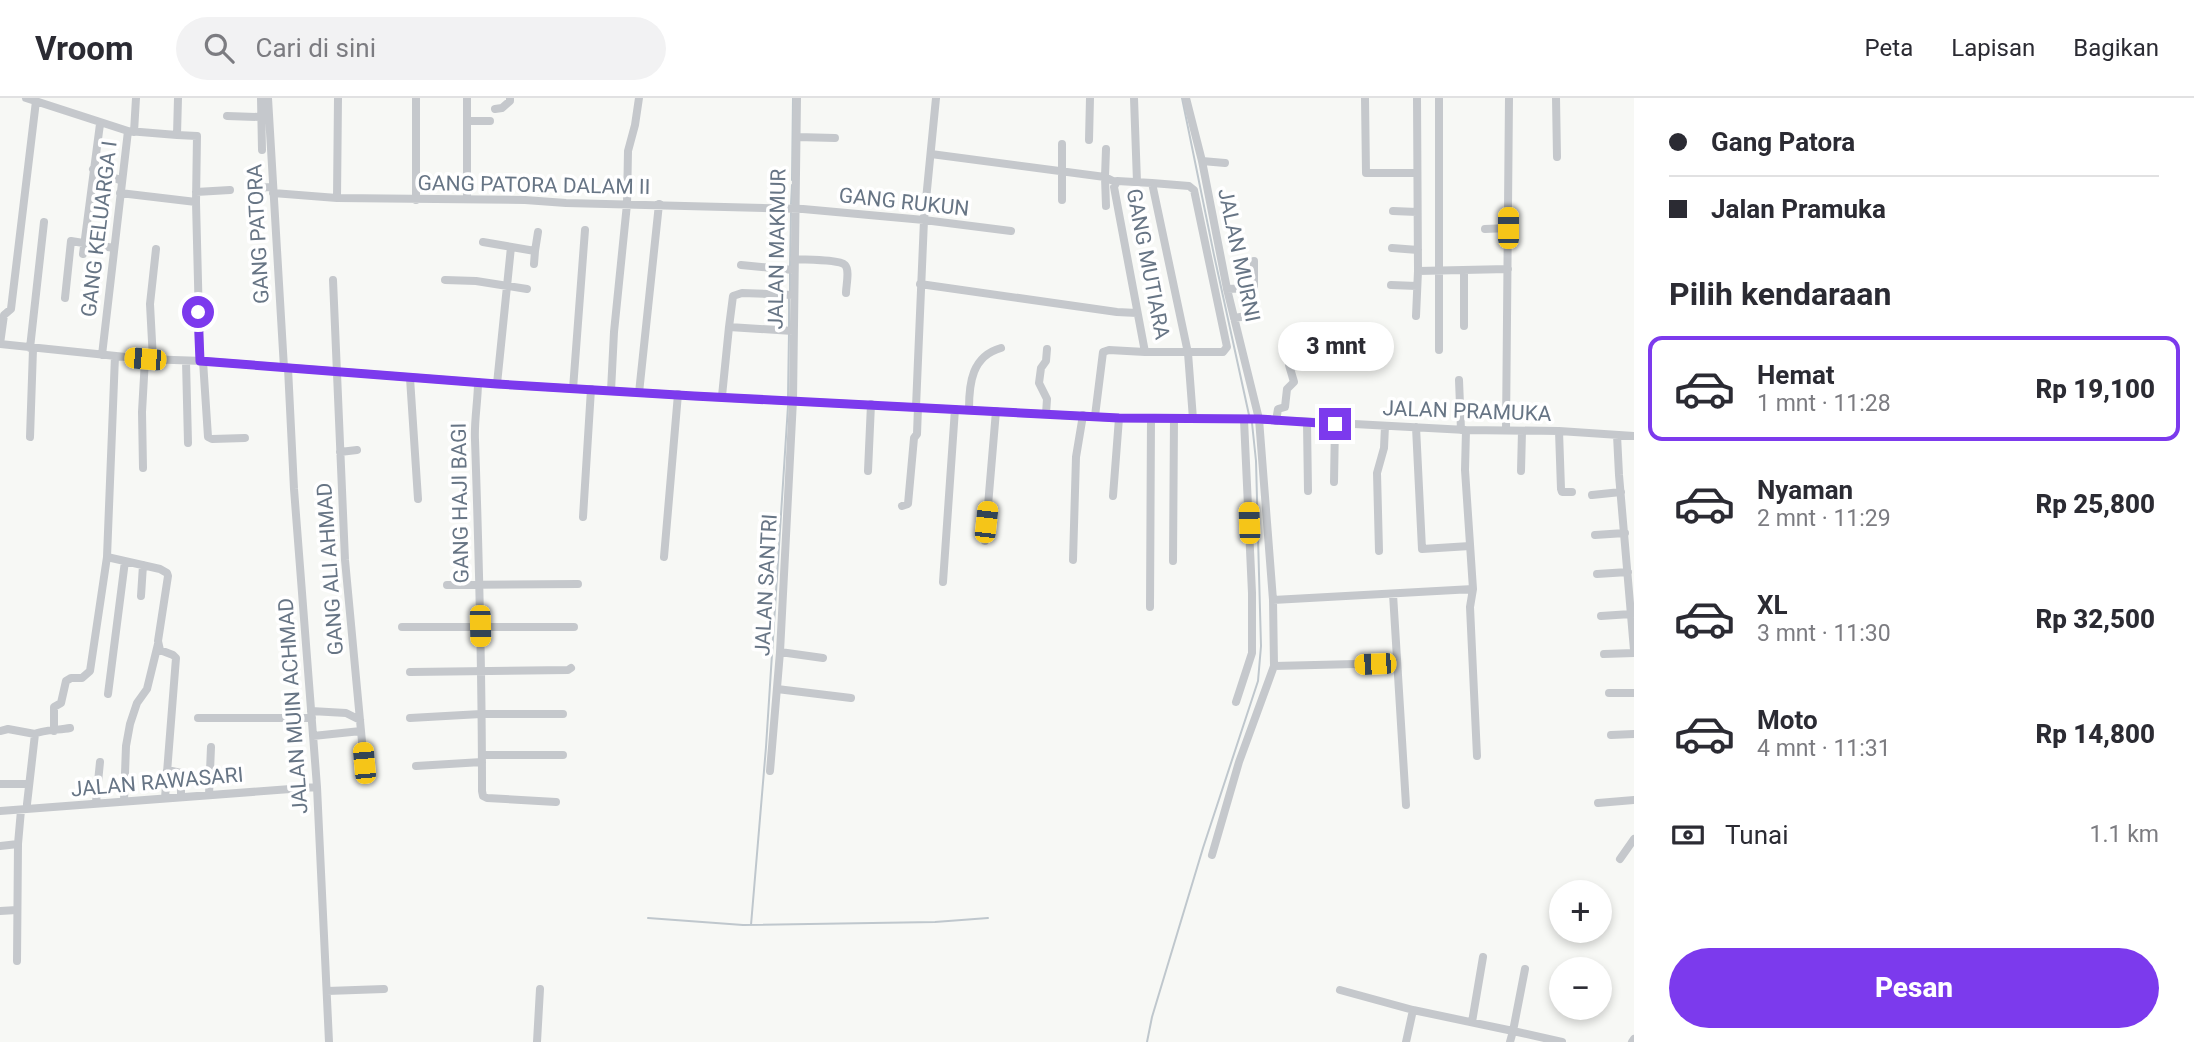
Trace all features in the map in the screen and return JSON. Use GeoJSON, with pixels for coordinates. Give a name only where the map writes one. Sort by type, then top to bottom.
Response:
{"type":"FeatureCollection","features":[{"type":"Feature","properties":{"kind":"street","name":"GANG KELUARGA I"},"geometry":{"type":"LineString","coordinates":[[26,98],[131,132],[120,193],[102,355]]}},
{"type":"Feature","properties":{"kind":"street"},"geometry":{"type":"LineString","coordinates":[[136,98],[131,132],[198,136],[196,197],[201,361],[208,437],[245,438]]}},
{"type":"Feature","properties":{"kind":"street"},"geometry":{"type":"LineString","coordinates":[[177,135],[178,98]]}},
{"type":"Feature","properties":{"kind":"street"},"geometry":{"type":"LineString","coordinates":[[227,116],[263,114],[261,98]]}},
{"type":"Feature","properties":{"kind":"street","name":"GANG PATORA"},"geometry":{"type":"LineString","coordinates":[[268,98],[263,114],[272,190],[286,368]]}},
{"type":"Feature","properties":{"kind":"street"},"geometry":{"type":"LineString","coordinates":[[337,198],[338,98]]}},
{"type":"Feature","properties":{"kind":"street"},"geometry":{"type":"LineString","coordinates":[[416,98],[416,200]]}},
{"type":"Feature","properties":{"kind":"street"},"geometry":{"type":"LineString","coordinates":[[467,98],[467,199]]}},
{"type":"Feature","properties":{"kind":"street"},"geometry":{"type":"LineString","coordinates":[[495,109],[502,108],[510,98]]}},
{"type":"Feature","properties":{"kind":"street"},"geometry":{"type":"LineString","coordinates":[[611,391],[627,204],[628,151],[639,98]]}},
{"type":"Feature","properties":{"kind":"street","name":"JALAN MAKMUR"},"geometry":{"type":"LineString","coordinates":[[793,400],[790,294],[794,259],[791,209],[797,137],[797,98]]}},
{"type":"Feature","properties":{"kind":"street"},"geometry":{"type":"LineString","coordinates":[[902,506],[908,504],[914,438],[917,435],[920,284],[936,98]]}},
{"type":"Feature","properties":{"kind":"street"},"geometry":{"type":"LineString","coordinates":[[1089,140],[1090,98]]}},
{"type":"Feature","properties":{"kind":"street"},"geometry":{"type":"LineString","coordinates":[[1134,98],[1137,182]]}},
{"type":"Feature","properties":{"kind":"street","name":"JALAN MURNI"},"geometry":{"type":"LineString","coordinates":[[1188,98],[1202,161],[1201,189],[1259,419],[1273,600],[1274,666]]}},
{"type":"Feature","properties":{"kind":"street"},"geometry":{"type":"LineString","coordinates":[[1365,98],[1366,173],[1416,173]]}},
{"type":"Feature","properties":{"kind":"street"},"geometry":{"type":"LineString","coordinates":[[1416,316],[1417,98]]}},
{"type":"Feature","properties":{"kind":"street"},"geometry":{"type":"LineString","coordinates":[[1439,98],[1439,350]]}},
{"type":"Feature","properties":{"kind":"street"},"geometry":{"type":"LineString","coordinates":[[1506,430],[1508,98]]}},
{"type":"Feature","properties":{"kind":"street"},"geometry":{"type":"LineString","coordinates":[[1556,98],[1557,157]]}},
{"type":"Feature","properties":{"kind":"street"},"geometry":{"type":"LineString","coordinates":[[0,344],[4,315],[11,309],[36,101]]}},
{"type":"Feature","properties":{"kind":"street"},"geometry":{"type":"LineString","coordinates":[[467,121],[489,121]]}},
{"type":"Feature","properties":{"kind":"street"},"geometry":{"type":"LineString","coordinates":[[83,254],[100,124]]}},
{"type":"Feature","properties":{"kind":"street"},"geometry":{"type":"LineString","coordinates":[[262,150],[266,129]]}},
{"type":"Feature","properties":{"kind":"street"},"geometry":{"type":"LineString","coordinates":[[797,137],[835,138]]}},
{"type":"Feature","properties":{"kind":"street"},"geometry":{"type":"LineString","coordinates":[[1062,144],[1062,200]]}},
{"type":"Feature","properties":{"kind":"street"},"geometry":{"type":"LineString","coordinates":[[1106,149],[1104,177],[1107,206]]}},
{"type":"Feature","properties":{"kind":"street"},"geometry":{"type":"LineString","coordinates":[[931,154],[1104,177],[1115,182]]}},
{"type":"Feature","properties":{"kind":"street"},"geometry":{"type":"LineString","coordinates":[[1202,161],[1225,163]]}},
{"type":"Feature","properties":{"kind":"street"},"geometry":{"type":"LineString","coordinates":[[93,169],[122,181]]}},
{"type":"Feature","properties":{"kind":"street","name":"GANG MUTIARA"},"geometry":{"type":"LineString","coordinates":[[1115,182],[1201,189],[1227,347],[1223,352],[1145,352],[1114,191],[1115,182]]}},
{"type":"Feature","properties":{"kind":"street","name":"GANG MUTIARA"},"geometry":{"type":"LineString","coordinates":[[1152,183],[1188,353],[1193,419]]}},
{"type":"Feature","properties":{"kind":"street","name":"GANG PATORA DALAM II"},"geometry":{"type":"LineString","coordinates":[[253,188],[337,198],[467,199],[791,209]]}},
{"type":"Feature","properties":{"kind":"street"},"geometry":{"type":"LineString","coordinates":[[120,193],[196,197],[230,190]]}},
{"type":"Feature","properties":{"kind":"street"},"geometry":{"type":"LineString","coordinates":[[639,393],[659,204]]}},
{"type":"Feature","properties":{"kind":"street","name":"GANG RUKUN"},"geometry":{"type":"LineString","coordinates":[[791,209],[924,220],[1011,231]]}},
{"type":"Feature","properties":{"kind":"street"},"geometry":{"type":"LineString","coordinates":[[1393,211],[1417,212]]}},
{"type":"Feature","properties":{"kind":"street"},"geometry":{"type":"LineString","coordinates":[[30,437],[31,348],[44,222]]}},
{"type":"Feature","properties":{"kind":"street"},"geometry":{"type":"LineString","coordinates":[[1485,229],[1508,228]]}},
{"type":"Feature","properties":{"kind":"street"},"geometry":{"type":"LineString","coordinates":[[573,389],[585,230]]}},
{"type":"Feature","properties":{"kind":"street"},"geometry":{"type":"LineString","coordinates":[[534,264],[538,232]]}},
{"type":"Feature","properties":{"kind":"street"},"geometry":{"type":"LineString","coordinates":[[65,298],[71,241],[114,248]]}},
{"type":"Feature","properties":{"kind":"street"},"geometry":{"type":"LineString","coordinates":[[483,242],[535,251]]}},
{"type":"Feature","properties":{"kind":"street"},"geometry":{"type":"LineString","coordinates":[[497,384],[511,247]]}},
{"type":"Feature","properties":{"kind":"street"},"geometry":{"type":"LineString","coordinates":[[1392,248],[1418,250]]}},
{"type":"Feature","properties":{"kind":"street"},"geometry":{"type":"LineString","coordinates":[[143,468],[142,412],[149,359],[150,304],[156,249]]}},
{"type":"Feature","properties":{"kind":"street"},"geometry":{"type":"LineString","coordinates":[[794,259],[845,265],[846,293]]}},
{"type":"Feature","properties":{"kind":"street"},"geometry":{"type":"LineString","coordinates":[[1234,318],[1251,314],[1254,261]]}},
{"type":"Feature","properties":{"kind":"street"},"geometry":{"type":"LineString","coordinates":[[741,265],[791,269]]}},
{"type":"Feature","properties":{"kind":"street"},"geometry":{"type":"LineString","coordinates":[[1418,271],[1508,269]]}},
{"type":"Feature","properties":{"kind":"street"},"geometry":{"type":"LineString","coordinates":[[1464,271],[1464,326]]}},
{"type":"Feature","properties":{"kind":"street","name":"GANG ALI AHMAD"},"geometry":{"type":"LineString","coordinates":[[333,280],[345,560],[364,763]]}},
{"type":"Feature","properties":{"kind":"street"},"geometry":{"type":"LineString","coordinates":[[445,280],[476,281],[527,289]]}},
{"type":"Feature","properties":{"kind":"street"},"geometry":{"type":"LineString","coordinates":[[920,284],[1138,313]]}},
{"type":"Feature","properties":{"kind":"street"},"geometry":{"type":"LineString","coordinates":[[1391,285],[1417,286]]}},
{"type":"Feature","properties":{"kind":"street"},"geometry":{"type":"LineString","coordinates":[[1227,289],[1254,288]]}},
{"type":"Feature","properties":{"kind":"street"},"geometry":{"type":"LineString","coordinates":[[722,396],[733,296],[790,294]]}},
{"type":"Feature","properties":{"kind":"street"},"geometry":{"type":"LineString","coordinates":[[729,327],[790,331]]}},
{"type":"Feature","properties":{"kind":"street","name":"JALAN PRAMUKA"},"geometry":{"type":"LineString","coordinates":[[0,344],[149,359],[639,393],[1119,418],[1259,419],[1634,436]]}},
{"type":"Feature","properties":{"kind":"street"},"geometry":{"type":"LineString","coordinates":[[969,409],[974,370],[983,355],[1001,348]]}},
{"type":"Feature","properties":{"kind":"street"},"geometry":{"type":"LineString","coordinates":[[1046,414],[1046,399],[1039,383],[1047,349]]}},
{"type":"Feature","properties":{"kind":"street"},"geometry":{"type":"LineString","coordinates":[[1095,416],[1103,352],[1145,352]]}},
{"type":"Feature","properties":{"kind":"street"},"geometry":{"type":"LineString","coordinates":[[54,732],[54,707],[61,703],[66,681],[82,678],[90,671],[107,557],[115,356]]}},
{"type":"Feature","properties":{"kind":"street"},"geometry":{"type":"LineString","coordinates":[[186,361],[188,443]]}},
{"type":"Feature","properties":{"kind":"street"},"geometry":{"type":"LineString","coordinates":[[1276,421],[1278,408],[1285,407],[1287,389],[1294,382],[1289,365]]}},
{"type":"Feature","properties":{"kind":"street","name":"JALAN MUIN ACHMAD"},"geometry":{"type":"LineString","coordinates":[[286,368],[317,787],[329,1042]]}},
{"type":"Feature","properties":{"kind":"street"},"geometry":{"type":"LineString","coordinates":[[410,377],[418,499]]}},
{"type":"Feature","properties":{"kind":"street"},"geometry":{"type":"LineString","coordinates":[[1459,380],[1473,589],[1470,607],[1477,756]]}},
{"type":"Feature","properties":{"kind":"street","name":"GANG HAJI BAGI"},"geometry":{"type":"LineString","coordinates":[[478,382],[475,440],[482,791],[487,798],[556,802]]}},
{"type":"Feature","properties":{"kind":"street"},"geometry":{"type":"LineString","coordinates":[[583,517],[591,389]]}},
{"type":"Feature","properties":{"kind":"street"},"geometry":{"type":"LineString","coordinates":[[664,557],[678,394]]}},
{"type":"Feature","properties":{"kind":"street","name":"JALAN SANTRI"},"geometry":{"type":"LineString","coordinates":[[770,771],[793,400]]}},
{"type":"Feature","properties":{"kind":"street"},"geometry":{"type":"LineString","coordinates":[[868,471],[871,404]]}},
{"type":"Feature","properties":{"kind":"street"},"geometry":{"type":"LineString","coordinates":[[943,582],[955,409]]}},
{"type":"Feature","properties":{"kind":"street"},"geometry":{"type":"LineString","coordinates":[[985,541],[996,411]]}},
{"type":"Feature","properties":{"kind":"street"},"geometry":{"type":"LineString","coordinates":[[1073,560],[1076,457],[1083,415]]}},
{"type":"Feature","properties":{"kind":"street"},"geometry":{"type":"LineString","coordinates":[[1113,496],[1119,418]]}},
{"type":"Feature","properties":{"kind":"street"},"geometry":{"type":"LineString","coordinates":[[1150,607],[1151,418]]}},
{"type":"Feature","properties":{"kind":"street"},"geometry":{"type":"LineString","coordinates":[[1173,561],[1174,418]]}},
{"type":"Feature","properties":{"kind":"street"},"geometry":{"type":"LineString","coordinates":[[1236,702],[1252,653],[1244,420]]}},
{"type":"Feature","properties":{"kind":"street"},"geometry":{"type":"LineString","coordinates":[[1307,423],[1308,491]]}},
{"type":"Feature","properties":{"kind":"street"},"geometry":{"type":"LineString","coordinates":[[1335,424],[1335,482]]}},
{"type":"Feature","properties":{"kind":"street"},"geometry":{"type":"LineString","coordinates":[[1380,551],[1377,473],[1384,448],[1385,426]]}},
{"type":"Feature","properties":{"kind":"street"},"geometry":{"type":"LineString","coordinates":[[1416,427],[1422,549],[1470,546]]}},
{"type":"Feature","properties":{"kind":"street"},"geometry":{"type":"LineString","coordinates":[[1521,471],[1522,431]]}},
{"type":"Feature","properties":{"kind":"street"},"geometry":{"type":"LineString","coordinates":[[1559,431],[1561,489],[1562,492],[1572,492]]}},
{"type":"Feature","properties":{"kind":"street"},"geometry":{"type":"LineString","coordinates":[[1604,654],[1634,652],[1617,435]]}},
{"type":"Feature","properties":{"kind":"street"},"geometry":{"type":"LineString","coordinates":[[340,452],[357,450]]}},
{"type":"Feature","properties":{"kind":"street"},"geometry":{"type":"LineString","coordinates":[[1592,495],[1621,492]]}},
{"type":"Feature","properties":{"kind":"street"},"geometry":{"type":"LineString","coordinates":[[1595,535],[1625,533]]}},
{"type":"Feature","properties":{"kind":"street"},"geometry":{"type":"LineString","coordinates":[[107,557],[164,571],[168,576],[158,644],[147,689],[137,704],[130,724],[126,746],[124,801]]}},
{"type":"Feature","properties":{"kind":"street"},"geometry":{"type":"LineString","coordinates":[[108,694],[125,561]]}},
{"type":"Feature","properties":{"kind":"street"},"geometry":{"type":"LineString","coordinates":[[141,596],[143,565]]}},
{"type":"Feature","properties":{"kind":"street"},"geometry":{"type":"LineString","coordinates":[[1597,574],[1628,572]]}},
{"type":"Feature","properties":{"kind":"street"},"geometry":{"type":"LineString","coordinates":[[447,586],[578,584]]}},
{"type":"Feature","properties":{"kind":"street"},"geometry":{"type":"LineString","coordinates":[[1273,600],[1473,589]]}},
{"type":"Feature","properties":{"kind":"street"},"geometry":{"type":"LineString","coordinates":[[1392,594],[1406,805]]}},
{"type":"Feature","properties":{"kind":"street"},"geometry":{"type":"LineString","coordinates":[[1601,616],[1631,614]]}},
{"type":"Feature","properties":{"kind":"street"},"geometry":{"type":"LineString","coordinates":[[402,627],[574,627]]}},
{"type":"Feature","properties":{"kind":"street"},"geometry":{"type":"LineString","coordinates":[[158,644],[160,650],[173,654],[176,660],[165,798]]}},
{"type":"Feature","properties":{"kind":"street"},"geometry":{"type":"LineString","coordinates":[[779,652],[823,658]]}},
{"type":"Feature","properties":{"kind":"street"},"geometry":{"type":"LineString","coordinates":[[1212,855],[1239,762],[1274,666],[1397,663]]}},
{"type":"Feature","properties":{"kind":"street"},"geometry":{"type":"LineString","coordinates":[[410,672],[568,670],[571,667]]}},
{"type":"Feature","properties":{"kind":"street"},"geometry":{"type":"LineString","coordinates":[[777,689],[851,698]]}},
{"type":"Feature","properties":{"kind":"street"},"geometry":{"type":"LineString","coordinates":[[1609,694],[1634,693]]}},
{"type":"Feature","properties":{"kind":"street"},"geometry":{"type":"LineString","coordinates":[[198,718],[346,713],[360,720]]}},
{"type":"Feature","properties":{"kind":"street"},"geometry":{"type":"LineString","coordinates":[[410,718],[481,714],[563,714]]}},
{"type":"Feature","properties":{"kind":"street"},"geometry":{"type":"LineString","coordinates":[[0,731],[8,729],[35,734],[40,731],[54,732],[70,728]]}},
{"type":"Feature","properties":{"kind":"street"},"geometry":{"type":"LineString","coordinates":[[313,736],[361,730]]}},
{"type":"Feature","properties":{"kind":"street"},"geometry":{"type":"LineString","coordinates":[[17,961],[18,844],[35,734]]}},
{"type":"Feature","properties":{"kind":"street"},"geometry":{"type":"LineString","coordinates":[[1611,735],[1634,734]]}},
{"type":"Feature","properties":{"kind":"street"},"geometry":{"type":"LineString","coordinates":[[209,794],[211,747]]}},
{"type":"Feature","properties":{"kind":"street"},"geometry":{"type":"LineString","coordinates":[[416,766],[482,758],[563,755]]}},
{"type":"Feature","properties":{"kind":"street"},"geometry":{"type":"LineString","coordinates":[[96,802],[100,762]]}},
{"type":"Feature","properties":{"kind":"street"},"geometry":{"type":"LineString","coordinates":[[167,770],[181,773],[181,796]]}},
{"type":"Feature","properties":{"kind":"street"},"geometry":{"type":"LineString","coordinates":[[0,784],[28,784]]}},
{"type":"Feature","properties":{"kind":"street","name":"JALAN RAWASARI"},"geometry":{"type":"LineString","coordinates":[[0,811],[24,807],[317,787]]}},
{"type":"Feature","properties":{"kind":"street"},"geometry":{"type":"LineString","coordinates":[[1598,803],[1634,800]]}},
{"type":"Feature","properties":{"kind":"street"},"geometry":{"type":"LineString","coordinates":[[1620,859],[1634,839]]}},
{"type":"Feature","properties":{"kind":"street"},"geometry":{"type":"LineString","coordinates":[[0,846],[18,844]]}},
{"type":"Feature","properties":{"kind":"street"},"geometry":{"type":"LineString","coordinates":[[0,911],[17,910]]}},
{"type":"Feature","properties":{"kind":"street"},"geometry":{"type":"LineString","coordinates":[[1472,1022],[1483,957]]}},
{"type":"Feature","properties":{"kind":"street"},"geometry":{"type":"LineString","coordinates":[[1510,1042],[1525,969]]}},
{"type":"Feature","properties":{"kind":"street"},"geometry":{"type":"LineString","coordinates":[[327,991],[384,989]]}},
{"type":"Feature","properties":{"kind":"street"},"geometry":{"type":"LineString","coordinates":[[537,1042],[540,989]]}},
{"type":"Feature","properties":{"kind":"street"},"geometry":{"type":"LineString","coordinates":[[1339,990],[1413,1010],[1562,1042]]}},
{"type":"Feature","properties":{"kind":"street"},"geometry":{"type":"LineString","coordinates":[[1406,1042],[1413,1010]]}},
{"type":"Feature","properties":{"kind":"waterway"},"geometry":{"type":"LineString","coordinates":[[792,180],[793,98]]}},
{"type":"Feature","properties":{"kind":"waterway"},"geometry":{"type":"LineString","coordinates":[[1182,98],[1249,415]]}},
{"type":"Feature","properties":{"kind":"waterway"},"geometry":{"type":"LineString","coordinates":[[791,204],[792,185]]}},
{"type":"Feature","properties":{"kind":"waterway"},"geometry":{"type":"LineString","coordinates":[[790,267],[791,213]]}},
{"type":"Feature","properties":{"kind":"waterway"},"geometry":{"type":"LineString","coordinates":[[790,273],[790,292]]}},
{"type":"Feature","properties":{"kind":"waterway"},"geometry":{"type":"LineString","coordinates":[[789,297],[789,327]]}},
{"type":"Feature","properties":{"kind":"waterway"},"geometry":{"type":"LineString","coordinates":[[788,397],[789,332]]}},
{"type":"Feature","properties":{"kind":"waterway"},"geometry":{"type":"LineString","coordinates":[[751,925],[766,747],[788,406]]}},
{"type":"Feature","properties":{"kind":"waterway"},"geometry":{"type":"LineString","coordinates":[[1147,1042],[1152,1017],[1203,848],[1258,681],[1261,646],[1256,461],[1252,423]]}},
{"type":"Feature","properties":{"kind":"waterway"},"geometry":{"type":"LineString","coordinates":[[648,918],[743,925],[935,922],[988,918]]}},
{"type":"Feature","properties":{"kind":"route"},"geometry":{"type":"LineString","coordinates":[[198,312],[200,361],[639,393],[1119,418],[1259,419],[1335,424]]}}]}
